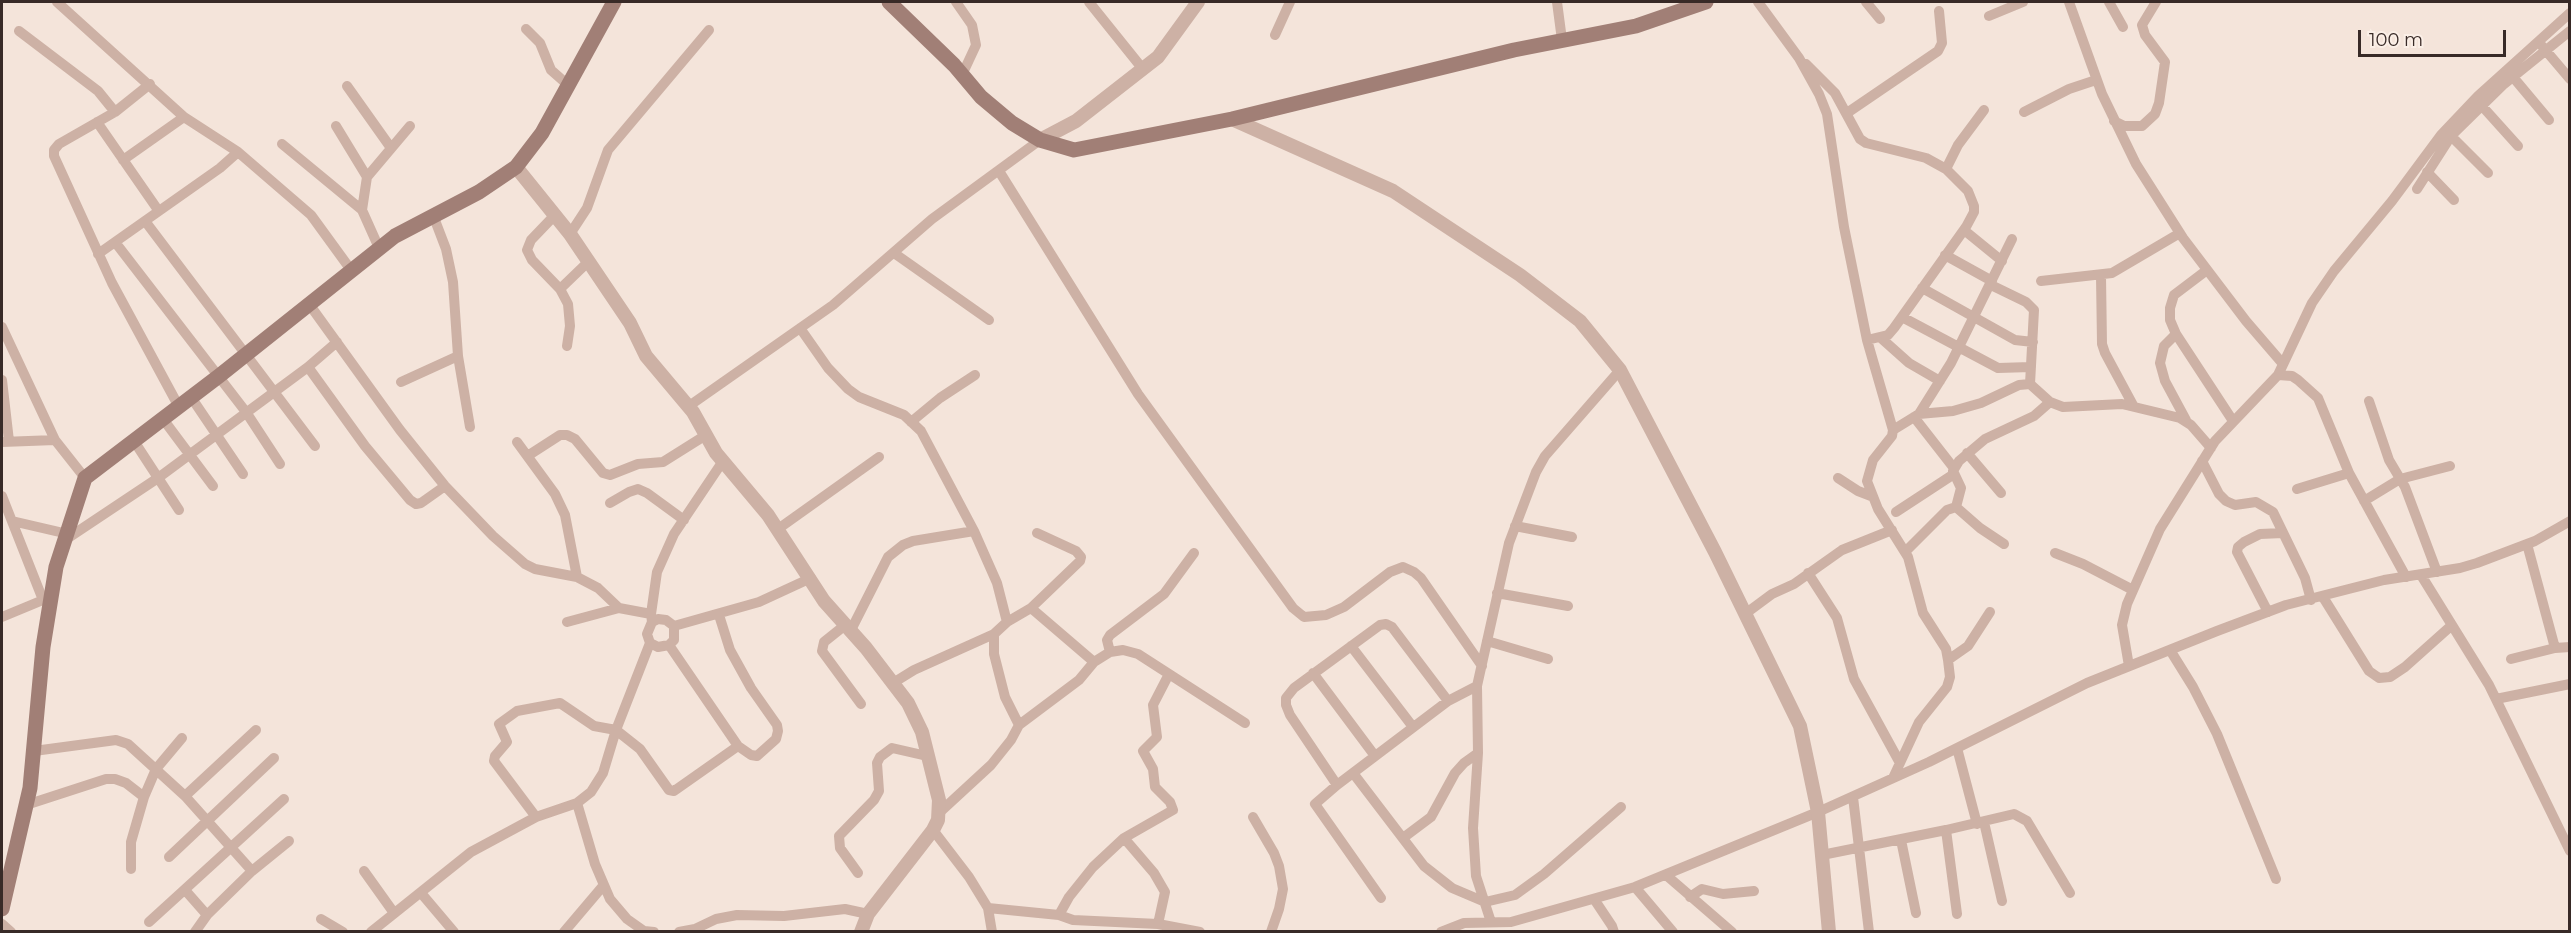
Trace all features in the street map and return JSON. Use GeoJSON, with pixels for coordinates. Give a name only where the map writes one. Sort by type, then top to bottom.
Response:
{"type":"FeatureCollection","features":[{"type":"Feature","properties":{"kind":"main road"},"geometry":{"type":"LineString","coordinates":[[2,909],[30,788],[47,599],[85,478],[191,398],[395,236],[479,192],[516,167],[542,133],[614,2]]}},
{"type":"Feature","properties":{"kind":"main road"},"geometry":{"type":"LineString","coordinates":[[889,2],[981,96],[1012,123],[1040,140],[1074,150],[1232,119],[1514,50],[1636,26],[1706,2]]}},
{"type":"Feature","properties":{"kind":"street"},"geometry":{"type":"LineString","coordinates":[[57,2],[184,117],[238,152],[311,215],[351,270]]}},
{"type":"Feature","properties":{"kind":"street"},"geometry":{"type":"LineString","coordinates":[[956,2],[972,25],[976,45],[962,75]]}},
{"type":"Feature","properties":{"kind":"street"},"geometry":{"type":"LineString","coordinates":[[1089,2],[1142,68]]}},
{"type":"Feature","properties":{"kind":"street"},"geometry":{"type":"LineString","coordinates":[[688,406],[832,305],[956,200],[1040,140],[1076,121],[1158,57],[1198,2]]}},
{"type":"Feature","properties":{"kind":"street"},"geometry":{"type":"LineString","coordinates":[[1275,34],[1290,2]]}},
{"type":"Feature","properties":{"kind":"street"},"geometry":{"type":"LineString","coordinates":[[1557,2],[1562,40]]}},
{"type":"Feature","properties":{"kind":"street"},"geometry":{"type":"LineString","coordinates":[[1758,2],[1799,58],[1827,114],[1844,227],[1867,340],[1893,430],[1892,436],[1873,460],[1867,481],[1871,496],[1905,552],[1923,613],[1946,650],[1948,660],[1950,677],[1947,687],[1920,722],[1893,778]]}},
{"type":"Feature","properties":{"kind":"street"},"geometry":{"type":"LineString","coordinates":[[1866,2],[1880,19]]}},
{"type":"Feature","properties":{"kind":"street"},"geometry":{"type":"LineString","coordinates":[[1989,16],[2023,2]]}},
{"type":"Feature","properties":{"kind":"street"},"geometry":{"type":"LineString","coordinates":[[2069,2],[2096,80],[2113,121],[2136,164],[2180,233],[2281,370],[2298,380],[2318,398],[2349,473],[2406,577]]}},
{"type":"Feature","properties":{"kind":"street"},"geometry":{"type":"LineString","coordinates":[[2109,2],[2123,27]]}},
{"type":"Feature","properties":{"kind":"street"},"geometry":{"type":"LineString","coordinates":[[2113,121],[2124,126],[2142,126],[2155,114],[2159,103],[2165,62],[2145,35],[2142,25],[2156,2]]}},
{"type":"Feature","properties":{"kind":"street"},"geometry":{"type":"LineString","coordinates":[[1847,113],[1938,51],[1942,43],[1939,11]]}},
{"type":"Feature","properties":{"kind":"street"},"geometry":{"type":"LineString","coordinates":[[2416,189],[2448,133],[2482,106],[2512,77],[2570,13]]}},
{"type":"Feature","properties":{"kind":"street"},"geometry":{"type":"LineString","coordinates":[[526,28],[540,43],[551,70],[568,85]]}},
{"type":"Feature","properties":{"kind":"street"},"geometry":{"type":"LineString","coordinates":[[570,234],[587,208],[608,150],[709,30]]}},
{"type":"Feature","properties":{"kind":"street"},"geometry":{"type":"LineString","coordinates":[[18,31],[98,91],[115,112]]}},
{"type":"Feature","properties":{"kind":"street"},"geometry":{"type":"LineString","coordinates":[[2129,666],[2122,625],[2123,614],[2160,530],[2202,460],[2281,370],[2306,313],[2334,272],[2448,133],[2541,46],[2570,31]]}},
{"type":"Feature","properties":{"kind":"street"},"geometry":{"type":"LineString","coordinates":[[2541,46],[2570,78]]}},
{"type":"Feature","properties":{"kind":"street"},"geometry":{"type":"LineString","coordinates":[[1799,58],[1830,87],[1860,139],[1866,143],[1926,158],[1947,169],[1972,199],[1974,212],[1964,230],[1902,317],[1888,335],[1867,340]]}},
{"type":"Feature","properties":{"kind":"street"},"geometry":{"type":"LineString","coordinates":[[2512,77],[2549,120]]}},
{"type":"Feature","properties":{"kind":"street"},"geometry":{"type":"LineString","coordinates":[[2024,112],[2069,89],[2096,80]]}},
{"type":"Feature","properties":{"kind":"street"},"geometry":{"type":"LineString","coordinates":[[150,84],[115,112],[59,144],[54,150],[54,156],[98,254],[178,407]]}},
{"type":"Feature","properties":{"kind":"street"},"geometry":{"type":"LineString","coordinates":[[347,86],[391,148]]}},
{"type":"Feature","properties":{"kind":"street"},"geometry":{"type":"LineString","coordinates":[[2482,106],[2518,146]]}},
{"type":"Feature","properties":{"kind":"street"},"geometry":{"type":"LineString","coordinates":[[1947,169],[1958,145],[1984,110]]}},
{"type":"Feature","properties":{"kind":"street"},"geometry":{"type":"LineString","coordinates":[[123,160],[184,117]]}},
{"type":"Feature","properties":{"kind":"street"},"geometry":{"type":"LineString","coordinates":[[1232,119],[1393,190],[1520,275],[1580,321],[1620,370],[1715,552],[1800,726],[1818,812],[1829,932]]}},
{"type":"Feature","properties":{"kind":"street"},"geometry":{"type":"LineString","coordinates":[[98,122],[158,210]]}},
{"type":"Feature","properties":{"kind":"street"},"geometry":{"type":"LineString","coordinates":[[336,126],[367,177]]}},
{"type":"Feature","properties":{"kind":"street"},"geometry":{"type":"LineString","coordinates":[[362,210],[367,177],[410,126]]}},
{"type":"Feature","properties":{"kind":"street"},"geometry":{"type":"LineString","coordinates":[[2448,133],[2488,173]]}},
{"type":"Feature","properties":{"kind":"street"},"geometry":{"type":"LineString","coordinates":[[282,144],[362,210],[379,248]]}},
{"type":"Feature","properties":{"kind":"street"},"geometry":{"type":"LineString","coordinates":[[98,254],[220,168],[238,152]]}},
{"type":"Feature","properties":{"kind":"street"},"geometry":{"type":"LineString","coordinates":[[516,167],[570,234],[630,323],[646,356],[688,406],[723,461],[778,529],[824,601],[866,648],[908,703],[922,732],[934,777],[940,812]]}},
{"type":"Feature","properties":{"kind":"street"},"geometry":{"type":"LineString","coordinates":[[999,171],[1138,394],[1293,608],[1304,617],[1326,615],[1344,607],[1390,572],[1403,567],[1422,578],[1482,666]]}},
{"type":"Feature","properties":{"kind":"street"},"geometry":{"type":"LineString","coordinates":[[2427,172],[2454,200]]}},
{"type":"Feature","properties":{"kind":"street"},"geometry":{"type":"LineString","coordinates":[[433,215],[446,249],[453,282],[458,356],[470,427]]}},
{"type":"Feature","properties":{"kind":"street"},"geometry":{"type":"LineString","coordinates":[[554,216],[531,240],[527,250],[532,260],[560,289],[570,313],[567,346]]}},
{"type":"Feature","properties":{"kind":"street"},"geometry":{"type":"LineString","coordinates":[[145,221],[315,446]]}},
{"type":"Feature","properties":{"kind":"street"},"geometry":{"type":"LineString","coordinates":[[1964,230],[2002,261]]}},
{"type":"Feature","properties":{"kind":"street"},"geometry":{"type":"LineString","coordinates":[[2041,281],[2101,276],[2122,269],[2180,233]]}},
{"type":"Feature","properties":{"kind":"street"},"geometry":{"type":"LineString","coordinates":[[1916,416],[1959,348],[2012,239]]}},
{"type":"Feature","properties":{"kind":"street"},"geometry":{"type":"LineString","coordinates":[[115,242],[246,412],[280,464]]}},
{"type":"Feature","properties":{"kind":"street"},"geometry":{"type":"LineString","coordinates":[[894,253],[988,320]]}},
{"type":"Feature","properties":{"kind":"street"},"geometry":{"type":"LineString","coordinates":[[1945,255],[2031,306],[2034,319],[2030,384]]}},
{"type":"Feature","properties":{"kind":"street"},"geometry":{"type":"LineString","coordinates":[[560,289],[588,262]]}},
{"type":"Feature","properties":{"kind":"street"},"geometry":{"type":"LineString","coordinates":[[2207,270],[2178,291],[2171,301],[2170,320],[2176,334],[2234,421]]}},
{"type":"Feature","properties":{"kind":"street"},"geometry":{"type":"LineString","coordinates":[[2101,276],[2104,353],[2133,405]]}},
{"type":"Feature","properties":{"kind":"street"},"geometry":{"type":"LineString","coordinates":[[1922,288],[2015,340],[2033,342]]}},
{"type":"Feature","properties":{"kind":"street"},"geometry":{"type":"LineString","coordinates":[[309,304],[445,486],[493,537],[525,564],[535,569],[577,577],[598,588],[619,608],[666,620],[674,626]]}},
{"type":"Feature","properties":{"kind":"street"},"geometry":{"type":"LineString","coordinates":[[1902,317],[1998,368],[2031,367]]}},
{"type":"Feature","properties":{"kind":"street"},"geometry":{"type":"LineString","coordinates":[[2,327],[55,440],[85,478]]}},
{"type":"Feature","properties":{"kind":"street"},"geometry":{"type":"LineString","coordinates":[[800,328],[828,368],[848,389],[859,397],[904,415],[921,431],[974,531],[997,583],[1006,622]]}},
{"type":"Feature","properties":{"kind":"street"},"geometry":{"type":"LineString","coordinates":[[2176,334],[2163,346],[2160,363],[2165,381],[2186,420],[2211,448]]}},
{"type":"Feature","properties":{"kind":"street"},"geometry":{"type":"LineString","coordinates":[[1881,338],[1909,363],[1940,381]]}},
{"type":"Feature","properties":{"kind":"street"},"geometry":{"type":"LineString","coordinates":[[12,522],[66,537],[158,478],[308,367],[337,342]]}},
{"type":"Feature","properties":{"kind":"street"},"geometry":{"type":"LineString","coordinates":[[401,382],[458,356]]}},
{"type":"Feature","properties":{"kind":"street"},"geometry":{"type":"LineString","coordinates":[[308,367],[365,446],[410,500],[416,504],[421,503],[445,486]]}},
{"type":"Feature","properties":{"kind":"street"},"geometry":{"type":"LineString","coordinates":[[1491,922],[1476,876],[1473,828],[1478,753],[1477,686],[1497,593],[1515,526],[1536,472],[1545,456],[1620,370]]}},
{"type":"Feature","properties":{"kind":"street"},"geometry":{"type":"LineString","coordinates":[[911,422],[940,398],[975,375]]}},
{"type":"Feature","properties":{"kind":"street"},"geometry":{"type":"LineString","coordinates":[[2,380],[5,442],[55,440]]}},
{"type":"Feature","properties":{"kind":"street"},"geometry":{"type":"LineString","coordinates":[[1893,430],[1916,416],[1953,411],[1981,403],[2019,385],[2030,384],[2050,402],[2063,407],[2111,403],[2133,405],[2186,420]]}},
{"type":"Feature","properties":{"kind":"street"},"geometry":{"type":"LineString","coordinates":[[191,398],[243,474]]}},
{"type":"Feature","properties":{"kind":"street"},"geometry":{"type":"LineString","coordinates":[[2369,400],[2389,460],[2418,518],[2437,572]]}},
{"type":"Feature","properties":{"kind":"street"},"geometry":{"type":"LineString","coordinates":[[1896,512],[1954,471],[1967,453],[1992,435],[2034,416],[2050,402]]}},
{"type":"Feature","properties":{"kind":"street"},"geometry":{"type":"LineString","coordinates":[[1916,416],[1954,471],[1960,488],[1956,507]]}},
{"type":"Feature","properties":{"kind":"street"},"geometry":{"type":"LineString","coordinates":[[163,419],[213,486]]}},
{"type":"Feature","properties":{"kind":"street"},"geometry":{"type":"LineString","coordinates":[[529,455],[560,435],[567,435],[575,439],[603,473],[610,475],[638,464],[663,462],[706,435]]}},
{"type":"Feature","properties":{"kind":"street"},"geometry":{"type":"LineString","coordinates":[[134,441],[179,510]]}},
{"type":"Feature","properties":{"kind":"street"},"geometry":{"type":"LineString","coordinates":[[517,442],[529,455],[555,494],[565,515],[577,577]]}},
{"type":"Feature","properties":{"kind":"street"},"geometry":{"type":"LineString","coordinates":[[1967,453],[2001,494]]}},
{"type":"Feature","properties":{"kind":"street"},"geometry":{"type":"LineString","coordinates":[[778,529],[879,457]]}},
{"type":"Feature","properties":{"kind":"street"},"geometry":{"type":"LineString","coordinates":[[2202,460],[2219,494],[2226,501],[2235,504],[2261,503],[2277,518],[2305,578],[2311,600]]}},
{"type":"Feature","properties":{"kind":"street"},"geometry":{"type":"LineString","coordinates":[[371,932],[471,852],[536,817],[577,803],[591,792],[603,773],[616,730],[651,644],[647,634],[657,572],[684,520],[723,461]]}},
{"type":"Feature","properties":{"kind":"street"},"geometry":{"type":"LineString","coordinates":[[2364,501],[2400,479],[2450,466]]}},
{"type":"Feature","properties":{"kind":"street"},"geometry":{"type":"LineString","coordinates":[[2296,489],[2349,473]]}},
{"type":"Feature","properties":{"kind":"street"},"geometry":{"type":"LineString","coordinates":[[1838,478],[1858,491],[1871,496]]}},
{"type":"Feature","properties":{"kind":"street"},"geometry":{"type":"LineString","coordinates":[[610,503],[638,489],[684,520]]}},
{"type":"Feature","properties":{"kind":"street"},"geometry":{"type":"LineString","coordinates":[[2,496],[47,599],[2,617]]}},
{"type":"Feature","properties":{"kind":"street"},"geometry":{"type":"LineString","coordinates":[[1956,507],[1980,528],[2004,544]]}},
{"type":"Feature","properties":{"kind":"street"},"geometry":{"type":"LineString","coordinates":[[1905,552],[1947,510],[1956,507]]}},
{"type":"Feature","properties":{"kind":"street"},"geometry":{"type":"LineString","coordinates":[[1441,932],[1464,923],[1511,922],[1635,887],[1853,797],[2087,683],[2129,666],[2268,612],[2406,577],[2468,566],[2527,544],[2570,521]]}},
{"type":"Feature","properties":{"kind":"street"},"geometry":{"type":"LineString","coordinates":[[1515,526],[1572,537]]}},
{"type":"Feature","properties":{"kind":"street"},"geometry":{"type":"LineString","coordinates":[[861,704],[822,651],[824,642],[847,629],[888,557],[903,545],[913,541],[974,531]]}},
{"type":"Feature","properties":{"kind":"street"},"geometry":{"type":"LineString","coordinates":[[1745,614],[1842,550],[1892,531]]}},
{"type":"Feature","properties":{"kind":"street"},"geometry":{"type":"LineString","coordinates":[[893,683],[923,666],[994,634],[1006,622],[1031,608],[1080,561],[1081,557],[1076,551],[1037,533]]}},
{"type":"Feature","properties":{"kind":"street"},"geometry":{"type":"LineString","coordinates":[[2268,612],[2237,552],[2238,547],[2244,542],[2260,534],[2283,533]]}},
{"type":"Feature","properties":{"kind":"street"},"geometry":{"type":"LineString","coordinates":[[2527,544],[2555,648]]}},
{"type":"Feature","properties":{"kind":"street"},"geometry":{"type":"LineString","coordinates":[[2055,553],[2083,564],[2133,590]]}},
{"type":"Feature","properties":{"kind":"street"},"geometry":{"type":"LineString","coordinates":[[1110,652],[1107,640],[1110,635],[1164,594],[1194,554]]}},
{"type":"Feature","properties":{"kind":"street"},"geometry":{"type":"LineString","coordinates":[[1808,573],[1837,618],[1854,679],[1900,763]]}},
{"type":"Feature","properties":{"kind":"street"},"geometry":{"type":"LineString","coordinates":[[2421,574],[2496,699],[2570,851]]}},
{"type":"Feature","properties":{"kind":"street"},"geometry":{"type":"LineString","coordinates":[[674,626],[759,602],[811,578]]}},
{"type":"Feature","properties":{"kind":"street"},"geometry":{"type":"LineString","coordinates":[[1497,593],[1568,606]]}},
{"type":"Feature","properties":{"kind":"street"},"geometry":{"type":"LineString","coordinates":[[2323,597],[2369,671],[2379,678],[2391,677],[2405,668],[2452,625]]}},
{"type":"Feature","properties":{"kind":"street"},"geometry":{"type":"LineString","coordinates":[[567,622],[619,608]]}},
{"type":"Feature","properties":{"kind":"street"},"geometry":{"type":"LineString","coordinates":[[1031,608],[1094,662]]}},
{"type":"Feature","properties":{"kind":"street"},"geometry":{"type":"LineString","coordinates":[[1948,660],[1968,646],[1990,612]]}},
{"type":"Feature","properties":{"kind":"street"},"geometry":{"type":"LineString","coordinates":[[669,645],[738,746],[756,756],[776,739],[777,724],[734,659],[719,615]]}},
{"type":"Feature","properties":{"kind":"street"},"geometry":{"type":"LineString","coordinates":[[1337,785],[1290,715],[1286,705],[1286,698],[1294,688],[1313,673],[1380,625],[1392,627],[1448,700]]}},
{"type":"Feature","properties":{"kind":"street"},"geometry":{"type":"LineString","coordinates":[[651,644],[658,647],[669,645],[674,640],[674,626]]}},
{"type":"Feature","properties":{"kind":"street"},"geometry":{"type":"LineString","coordinates":[[994,634],[994,654],[1005,698],[1019,725]]}},
{"type":"Feature","properties":{"kind":"street"},"geometry":{"type":"LineString","coordinates":[[1487,641],[1548,659]]}},
{"type":"Feature","properties":{"kind":"street"},"geometry":{"type":"LineString","coordinates":[[1351,646],[1413,727]]}},
{"type":"Feature","properties":{"kind":"street"},"geometry":{"type":"LineString","coordinates":[[2511,659],[2555,648],[2570,647]]}},
{"type":"Feature","properties":{"kind":"street"},"geometry":{"type":"LineString","coordinates":[[861,932],[868,914],[933,830],[940,812],[991,765],[1011,740],[1019,725],[1072,686],[1094,662],[1110,652],[1123,650],[1138,654],[1245,723]]}},
{"type":"Feature","properties":{"kind":"street"},"geometry":{"type":"LineString","coordinates":[[2170,650],[2193,687],[2217,734],[2276,879]]}},
{"type":"Feature","properties":{"kind":"street"},"geometry":{"type":"LineString","coordinates":[[1313,673],[1375,756]]}},
{"type":"Feature","properties":{"kind":"street"},"geometry":{"type":"LineString","coordinates":[[1059,915],[1069,897],[1093,867],[1124,838],[1168,815],[1173,810],[1170,802],[1155,787],[1154,769],[1143,751],[1157,737],[1153,705],[1169,674]]}},
{"type":"Feature","properties":{"kind":"street"},"geometry":{"type":"LineString","coordinates":[[2496,699],[2570,684]]}},
{"type":"Feature","properties":{"kind":"street"},"geometry":{"type":"LineString","coordinates":[[1381,898],[1316,809],[1315,804],[1317,800],[1448,700],[1477,686]]}},
{"type":"Feature","properties":{"kind":"street"},"geometry":{"type":"LineString","coordinates":[[536,817],[494,761],[495,756],[507,742],[499,723],[517,711],[560,703],[589,724],[616,730],[640,750],[669,790],[674,791],[738,746]]}},
{"type":"Feature","properties":{"kind":"street"},"geometry":{"type":"LineString","coordinates":[[185,796],[256,730]]}},
{"type":"Feature","properties":{"kind":"street"},"geometry":{"type":"LineString","coordinates":[[131,869],[131,842],[144,797],[156,769],[182,738]]}},
{"type":"Feature","properties":{"kind":"street"},"geometry":{"type":"LineString","coordinates":[[34,751],[116,740],[128,744],[185,796],[252,871]]}},
{"type":"Feature","properties":{"kind":"street"},"geometry":{"type":"LineString","coordinates":[[858,873],[840,848],[839,836],[874,800],[879,791],[877,763],[879,757],[892,748],[927,756]]}},
{"type":"Feature","properties":{"kind":"street"},"geometry":{"type":"LineString","coordinates":[[1957,748],[1981,823],[2002,901]]}},
{"type":"Feature","properties":{"kind":"street"},"geometry":{"type":"LineString","coordinates":[[1403,838],[1431,817],[1455,773],[1478,753]]}},
{"type":"Feature","properties":{"kind":"street"},"geometry":{"type":"LineString","coordinates":[[169,857],[274,758]]}},
{"type":"Feature","properties":{"kind":"street"},"geometry":{"type":"LineString","coordinates":[[1353,773],[1424,866],[1437,879],[1485,902],[1515,895],[1544,874],[1621,807]]}},
{"type":"Feature","properties":{"kind":"street"},"geometry":{"type":"LineString","coordinates":[[26,806],[106,779],[126,783],[144,797]]}},
{"type":"Feature","properties":{"kind":"street"},"geometry":{"type":"LineString","coordinates":[[1853,797],[1869,932]]}},
{"type":"Feature","properties":{"kind":"street"},"geometry":{"type":"LineString","coordinates":[[149,922],[284,799]]}},
{"type":"Feature","properties":{"kind":"street"},"geometry":{"type":"LineString","coordinates":[[577,803],[603,886],[610,899],[627,919],[644,931],[654,932]]}},
{"type":"Feature","properties":{"kind":"street"},"geometry":{"type":"LineString","coordinates":[[1822,855],[1981,823],[2014,814],[2027,821],[2070,894]]}},
{"type":"Feature","properties":{"kind":"street"},"geometry":{"type":"LineString","coordinates":[[1253,817],[1274,853],[1283,889],[1271,932]]}},
{"type":"Feature","properties":{"kind":"street"},"geometry":{"type":"LineString","coordinates":[[933,830],[988,908],[992,932]]}},
{"type":"Feature","properties":{"kind":"street"},"geometry":{"type":"LineString","coordinates":[[1946,830],[1957,914]]}},
{"type":"Feature","properties":{"kind":"street"},"geometry":{"type":"LineString","coordinates":[[1124,838],[1154,873],[1165,892],[1158,924]]}},
{"type":"Feature","properties":{"kind":"street"},"geometry":{"type":"LineString","coordinates":[[1901,840],[1916,913]]}},
{"type":"Feature","properties":{"kind":"street"},"geometry":{"type":"LineString","coordinates":[[195,932],[207,915],[252,871],[289,842]]}},
{"type":"Feature","properties":{"kind":"street"},"geometry":{"type":"LineString","coordinates":[[364,871],[394,913]]}},
{"type":"Feature","properties":{"kind":"street"},"geometry":{"type":"LineString","coordinates":[[1666,875],[1732,932]]}},
{"type":"Feature","properties":{"kind":"street"},"geometry":{"type":"LineString","coordinates":[[564,932],[603,886]]}},
{"type":"Feature","properties":{"kind":"street"},"geometry":{"type":"LineString","coordinates":[[1635,887],[1673,932]]}},
{"type":"Feature","properties":{"kind":"street"},"geometry":{"type":"LineString","coordinates":[[1690,897],[1702,889],[1723,894],[1754,891]]}},
{"type":"Feature","properties":{"kind":"street"},"geometry":{"type":"LineString","coordinates":[[185,890],[207,915]]}},
{"type":"Feature","properties":{"kind":"street"},"geometry":{"type":"LineString","coordinates":[[421,893],[454,932]]}},
{"type":"Feature","properties":{"kind":"street"},"geometry":{"type":"LineString","coordinates":[[1594,899],[1615,930]]}},
{"type":"Feature","properties":{"kind":"street"},"geometry":{"type":"LineString","coordinates":[[988,908],[1059,915],[1073,926],[1158,924],[1200,932]]}},
{"type":"Feature","properties":{"kind":"street"},"geometry":{"type":"LineString","coordinates":[[679,932],[695,929],[716,919],[737,915],[784,916],[845,909],[868,914]]}},
{"type":"Feature","properties":{"kind":"street"},"geometry":{"type":"LineString","coordinates":[[321,919],[343,932]]}},
{"type":"Feature","properties":{"kind":"street"},"geometry":{"type":"LineString","coordinates":[[2,924],[10,932]]}}]}
